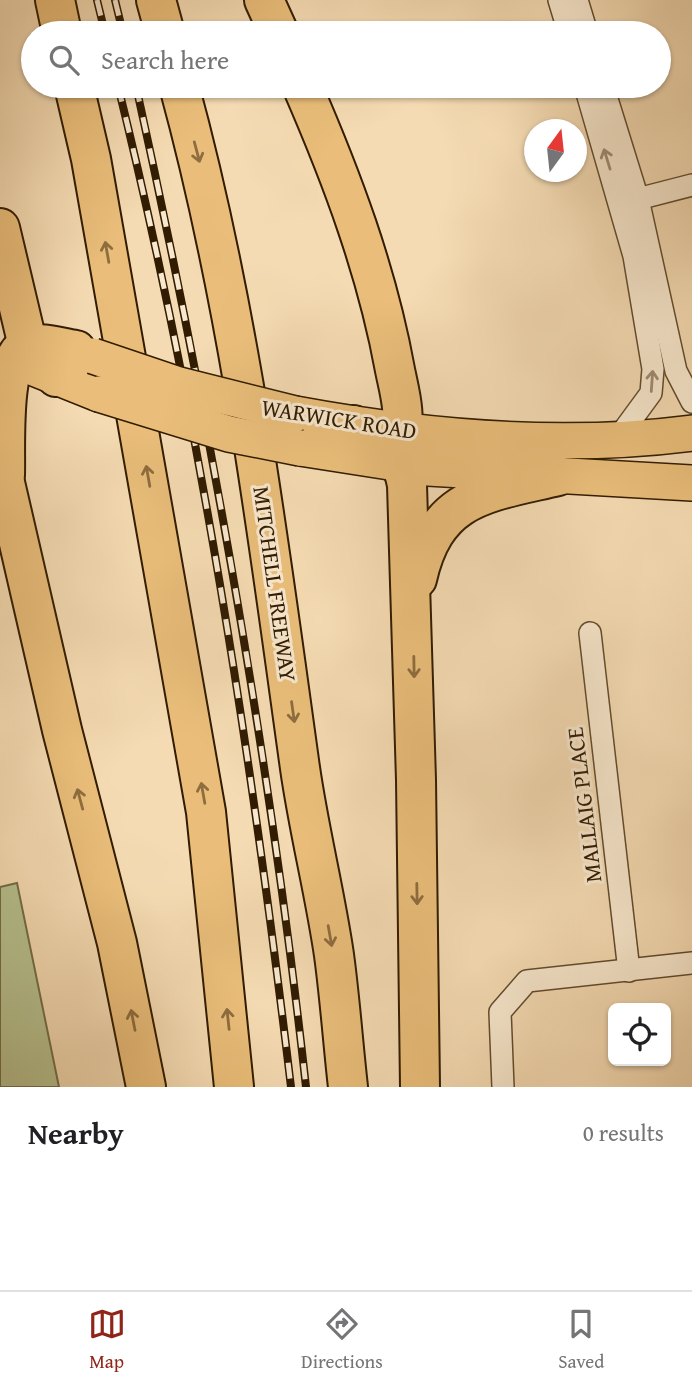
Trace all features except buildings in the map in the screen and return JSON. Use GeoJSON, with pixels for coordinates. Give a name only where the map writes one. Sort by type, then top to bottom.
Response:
{"type":"FeatureCollection","features":[{"type":"Feature","properties":{"kind":"highway"},"geometry":{"type":"LineString","coordinates":[[55,0],[59,21]]}},
{"type":"Feature","properties":{"kind":"highway"},"geometry":{"type":"LineString","coordinates":[[156,0],[162,21]]}},
{"type":"Feature","properties":{"kind":"highway"},"geometry":{"type":"LineString","coordinates":[[264,0],[274,21]]}},
{"type":"Feature","properties":{"kind":"highway"},"geometry":{"type":"LineString","coordinates":[[77,98],[93,172],[206,812],[234,1087]]}},
{"type":"Feature","properties":{"kind":"highway","name":"MITCHELL FREEWAY"},"geometry":{"type":"LineString","coordinates":[[183,98],[200,162],[244,386],[271,547],[300,772],[334,954],[348,1087]]}},
{"type":"Feature","properties":{"kind":"highway"},"geometry":{"type":"LineString","coordinates":[[307,98],[356,216],[387,327],[401,400],[381,445],[412,598],[420,1087]]}},
{"type":"Feature","properties":{"kind":"highway"},"geometry":{"type":"LineString","coordinates":[[0,228],[13,341],[3,468],[34,615],[117,943],[146,1087]]}},
{"type":"Feature","properties":{"kind":"highway"},"geometry":{"type":"LineString","coordinates":[[13,341],[75,361]]}},
{"type":"Feature","properties":{"kind":"highway"},"geometry":{"type":"LineString","coordinates":[[412,598],[428,545],[448,517],[468,499],[486,492],[558,476]]}},
{"type":"Feature","properties":{"kind":"main road","name":"WARWICK ROAD"},"geometry":{"type":"LineString","coordinates":[[75,361],[295,414],[381,445],[558,476],[692,483]]}},
{"type":"Feature","properties":{"kind":"main road","name":"WARWICK ROAD"},"geometry":{"type":"LineString","coordinates":[[75,361],[99,394],[229,434],[300,449],[692,433]]}},
{"type":"Feature","properties":{"kind":"street"},"geometry":{"type":"LineString","coordinates":[[559,0],[565,21]]}},
{"type":"Feature","properties":{"kind":"street"},"geometry":{"type":"LineString","coordinates":[[577,0],[583,21]]}},
{"type":"Feature","properties":{"kind":"street"},"geometry":{"type":"LineString","coordinates":[[590,98],[629,201],[634,256],[653,369],[651,393],[618,438]]}},
{"type":"Feature","properties":{"kind":"street"},"geometry":{"type":"LineString","coordinates":[[606,98],[629,201],[676,371],[692,402]]}},
{"type":"Feature","properties":{"kind":"street"},"geometry":{"type":"LineString","coordinates":[[629,201],[692,185]]}},
{"type":"Feature","properties":{"kind":"street","name":"MALLAIG PLACE"},"geometry":{"type":"LineString","coordinates":[[590,633],[629,971]]}},
{"type":"Feature","properties":{"kind":"street"},"geometry":{"type":"LineString","coordinates":[[503,1087],[500,1013],[527,981],[692,963]]}},
{"type":"Feature","properties":{"kind":"green space"},"geometry":{"type":"Polygon","coordinates":[[[17,883],[59,1087],[0,1087],[0,887],[17,883]]]}},
{"type":"Feature","properties":{"kind":"railway"},"geometry":{"type":"LineString","coordinates":[[97,0],[102,21]]}},
{"type":"Feature","properties":{"kind":"railway"},"geometry":{"type":"LineString","coordinates":[[115,0],[120,21]]}},
{"type":"Feature","properties":{"kind":"railway"},"geometry":{"type":"LineString","coordinates":[[121,98],[174,334],[220,584],[258,835],[291,1087]]}},
{"type":"Feature","properties":{"kind":"railway"},"geometry":{"type":"LineString","coordinates":[[139,98],[188,335],[234,584],[274,835],[306,1087]]}}]}
